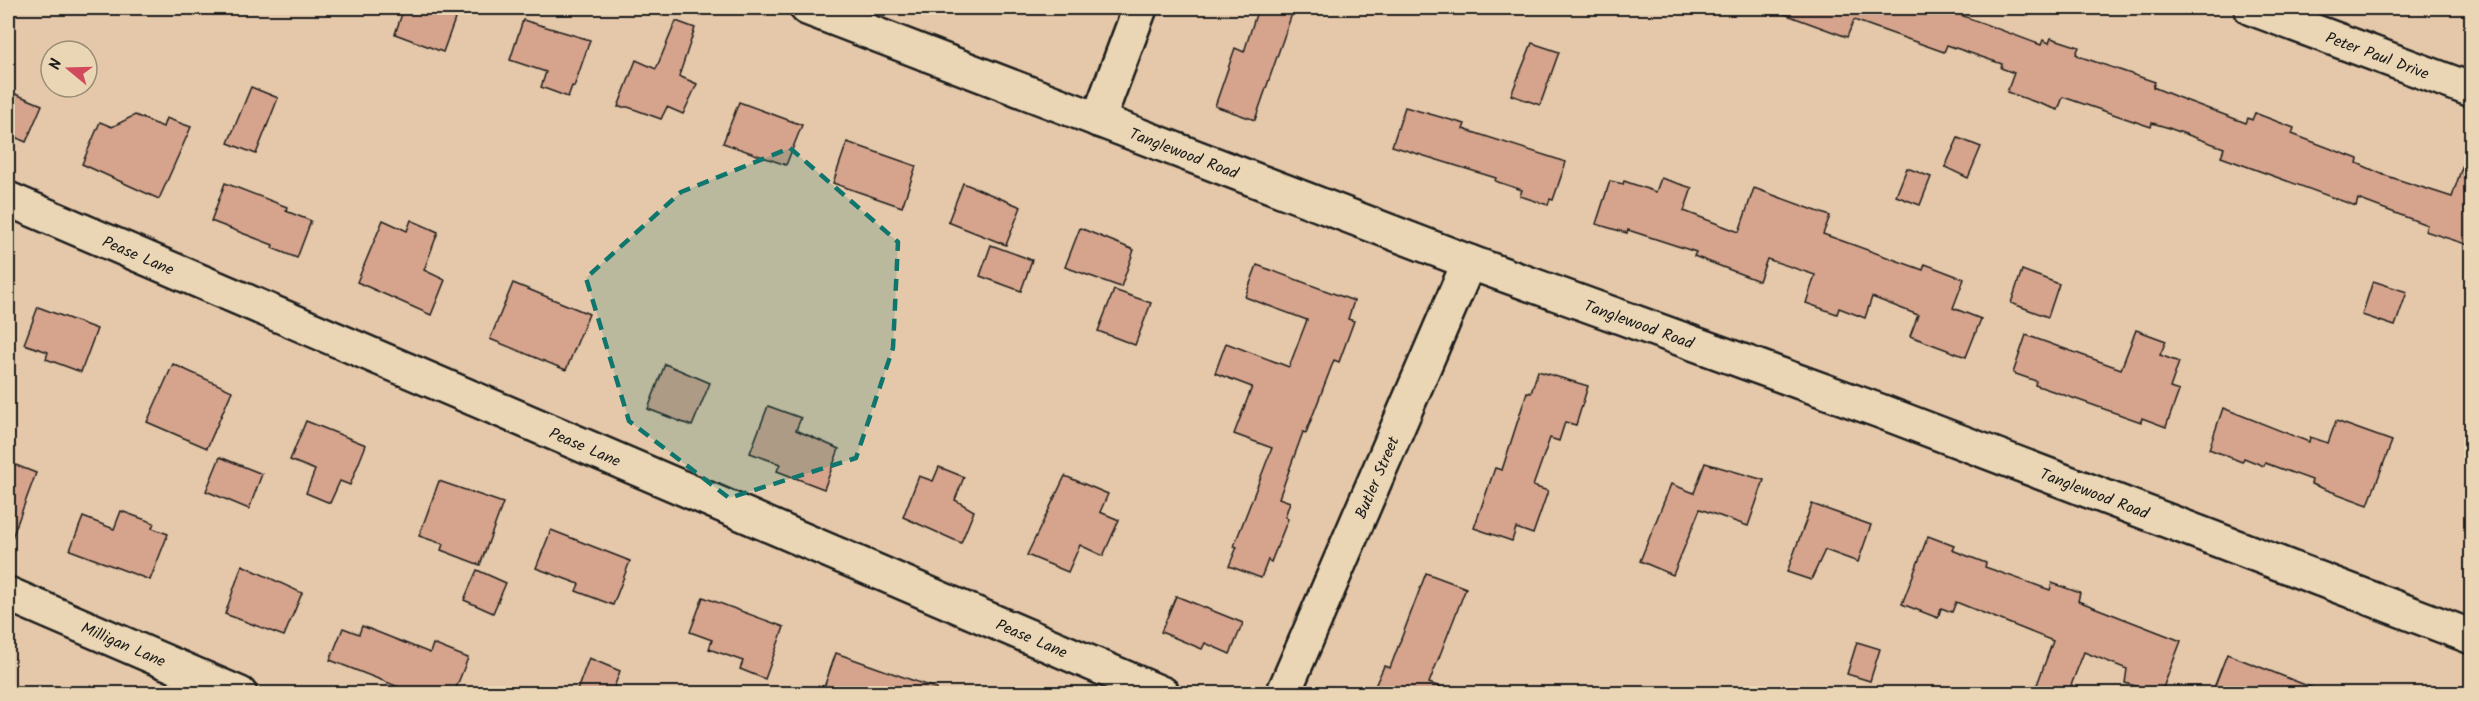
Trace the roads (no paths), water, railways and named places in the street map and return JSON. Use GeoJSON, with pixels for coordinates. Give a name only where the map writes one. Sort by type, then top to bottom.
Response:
{"type":"FeatureCollection","features":[{"type":"Feature","properties":{"kind":"street","name":"Tanglewood Road"},"geometry":{"type":"LineString","coordinates":[[807,8],[1469,262],[1880,411],[2472,637]]}},
{"type":"Feature","properties":{"kind":"street"},"geometry":{"type":"LineString","coordinates":[[1098,120],[1140,8]]}},
{"type":"Feature","properties":{"kind":"street","name":"Peter Paul Drive"},"geometry":{"type":"LineString","coordinates":[[2251,8],[2472,90]]}},
{"type":"Feature","properties":{"kind":"street","name":"Pease Lane"},"geometry":{"type":"LineString","coordinates":[[8,199],[1163,693]]}},
{"type":"Feature","properties":{"kind":"street","name":"Butler Street"},"geometry":{"type":"LineString","coordinates":[[1283,693],[1469,262]]}},
{"type":"Feature","properties":{"kind":"street","name":"Milligan Lane"},"geometry":{"type":"LineString","coordinates":[[8,594],[240,693]]}}]}
